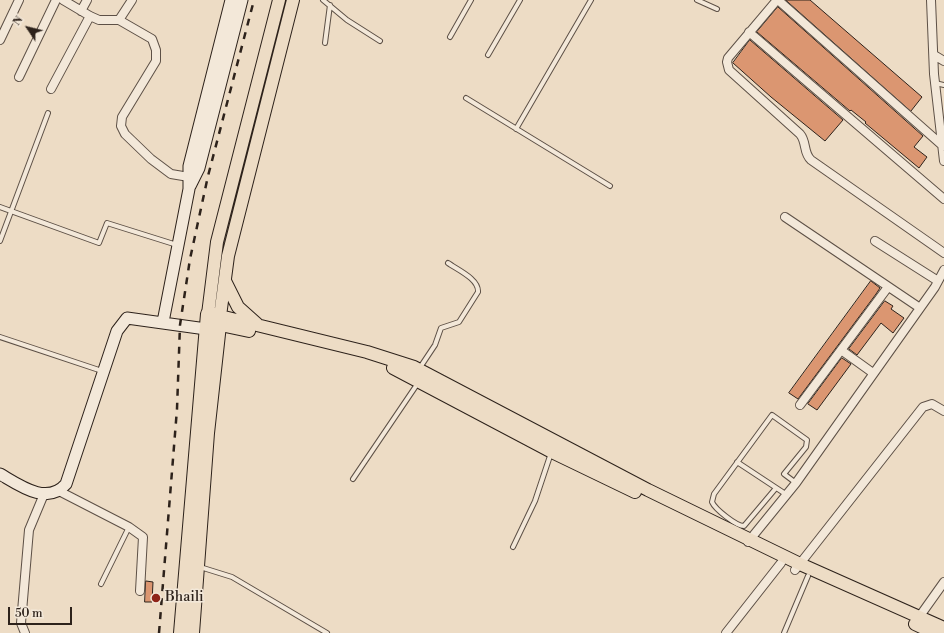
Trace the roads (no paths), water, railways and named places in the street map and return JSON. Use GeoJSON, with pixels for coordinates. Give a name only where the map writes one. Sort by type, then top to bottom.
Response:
{"type":"FeatureCollection","features":[{"type":"Feature","properties":{"kind":"highway"},"geometry":{"type":"LineString","coordinates":[[192,633],[207,433],[212,321]]}},
{"type":"Feature","properties":{"kind":"highway"},"geometry":{"type":"LineString","coordinates":[[181,633],[212,321]]}},
{"type":"Feature","properties":{"kind":"main road"},"geometry":{"type":"LineString","coordinates":[[212,321],[217,242],[279,0]]}},
{"type":"Feature","properties":{"kind":"main road"},"geometry":{"type":"LineString","coordinates":[[212,321],[225,280],[228,256],[293,0]]}},
{"type":"Feature","properties":{"kind":"main road"},"geometry":{"type":"LineString","coordinates":[[225,280],[238,307],[259,326]]}},
{"type":"Feature","properties":{"kind":"main road"},"geometry":{"type":"LineString","coordinates":[[212,321],[259,326],[367,352],[552,452],[749,542],[781,563],[798,567],[808,576],[922,626],[944,628]]}},
{"type":"Feature","properties":{"kind":"main road"},"geometry":{"type":"LineString","coordinates":[[212,321],[333,350],[396,369],[641,486],[798,567],[922,626]]}},
{"type":"Feature","properties":{"kind":"street"},"geometry":{"type":"LineString","coordinates":[[0,40],[19,0]]}},
{"type":"Feature","properties":{"kind":"street"},"geometry":{"type":"LineString","coordinates":[[19,77],[56,0]]}},
{"type":"Feature","properties":{"kind":"street"},"geometry":{"type":"LineString","coordinates":[[63,0],[99,20],[119,20],[152,40],[156,50],[156,61],[122,117],[121,126],[125,134],[151,159],[171,174],[189,177]]}},
{"type":"Feature","properties":{"kind":"street"},"geometry":{"type":"LineString","coordinates":[[81,11],[87,0]]}},
{"type":"Feature","properties":{"kind":"street"},"geometry":{"type":"LineString","coordinates":[[119,20],[132,0]]}},
{"type":"Feature","properties":{"kind":"street"},"geometry":{"type":"LineString","coordinates":[[163,322],[189,189],[189,166],[231,0]]}},
{"type":"Feature","properties":{"kind":"street"},"geometry":{"type":"LineString","coordinates":[[189,189],[199,168],[242,0]]}},
{"type":"Feature","properties":{"kind":"street"},"geometry":{"type":"LineString","coordinates":[[943,146],[778,0],[728,58],[727,62],[729,70],[803,138],[806,153],[811,160],[944,254]]}},
{"type":"Feature","properties":{"kind":"street"},"geometry":{"type":"LineString","coordinates":[[931,0],[934,74],[944,161]]}},
{"type":"Feature","properties":{"kind":"street"},"geometry":{"type":"LineString","coordinates":[[51,89],[90,16]]}},
{"type":"Feature","properties":{"kind":"street"},"geometry":{"type":"LineString","coordinates":[[749,32],[944,199]]}},
{"type":"Feature","properties":{"kind":"street"},"geometry":{"type":"LineString","coordinates":[[934,58],[944,61]]}},
{"type":"Feature","properties":{"kind":"street"},"geometry":{"type":"LineString","coordinates":[[785,217],[920,308]]}},
{"type":"Feature","properties":{"kind":"street"},"geometry":{"type":"LineString","coordinates":[[875,241],[938,282]]}},
{"type":"Feature","properties":{"kind":"street"},"geometry":{"type":"LineString","coordinates":[[749,542],[796,483],[920,308],[938,282],[944,270]]}},
{"type":"Feature","properties":{"kind":"street"},"geometry":{"type":"LineString","coordinates":[[800,405],[888,286]]}},
{"type":"Feature","properties":{"kind":"street"},"geometry":{"type":"LineString","coordinates":[[0,474],[36,493],[44,494],[63,488],[69,477],[117,331],[127,318],[163,322],[212,321]]}},
{"type":"Feature","properties":{"kind":"street"},"geometry":{"type":"LineString","coordinates":[[841,350],[873,373]]}},
{"type":"Feature","properties":{"kind":"street"},"geometry":{"type":"LineString","coordinates":[[798,567],[923,407],[932,404],[944,411]]}},
{"type":"Feature","properties":{"kind":"street"},"geometry":{"type":"LineString","coordinates":[[57,490],[129,527],[143,538],[140,591]]}},
{"type":"Feature","properties":{"kind":"street"},"geometry":{"type":"LineString","coordinates":[[25,633],[21,623],[29,530],[44,494]]}},
{"type":"Feature","properties":{"kind":"street"},"geometry":{"type":"LineString","coordinates":[[726,633],[781,563]]}},
{"type":"Feature","properties":{"kind":"street"},"geometry":{"type":"LineString","coordinates":[[922,626],[944,582]]}},
{"type":"Feature","properties":{"kind":"lane"},"geometry":{"type":"LineString","coordinates":[[323,0],[347,20],[380,41]]}},
{"type":"Feature","properties":{"kind":"lane"},"geometry":{"type":"LineString","coordinates":[[450,37],[471,0]]}},
{"type":"Feature","properties":{"kind":"lane"},"geometry":{"type":"LineString","coordinates":[[488,55],[520,0]]}},
{"type":"Feature","properties":{"kind":"lane"},"geometry":{"type":"LineString","coordinates":[[516,128],[591,0]]}},
{"type":"Feature","properties":{"kind":"lane"},"geometry":{"type":"LineString","coordinates":[[697,0],[717,9]]}},
{"type":"Feature","properties":{"kind":"lane"},"geometry":{"type":"LineString","coordinates":[[325,43],[330,5]]}},
{"type":"Feature","properties":{"kind":"lane"},"geometry":{"type":"LineString","coordinates":[[935,83],[944,85]]}},
{"type":"Feature","properties":{"kind":"lane"},"geometry":{"type":"LineString","coordinates":[[466,98],[610,186]]}},
{"type":"Feature","properties":{"kind":"lane"},"geometry":{"type":"LineString","coordinates":[[0,240],[48,113]]}},
{"type":"Feature","properties":{"kind":"lane"},"geometry":{"type":"LineString","coordinates":[[0,207],[99,243],[107,223],[178,246]]}},
{"type":"Feature","properties":{"kind":"lane"},"geometry":{"type":"LineString","coordinates":[[353,479],[409,396],[435,345],[441,328],[459,322],[478,292],[476,284],[448,263]]}},
{"type":"Feature","properties":{"kind":"lane"},"geometry":{"type":"LineString","coordinates":[[0,336],[104,372]]}},
{"type":"Feature","properties":{"kind":"lane"},"geometry":{"type":"LineString","coordinates":[[776,488],[744,526],[738,524],[716,509],[712,502],[714,494],[767,419],[772,415],[807,440],[806,447],[784,474],[796,483]]}},
{"type":"Feature","properties":{"kind":"lane"},"geometry":{"type":"LineString","coordinates":[[513,547],[535,501],[552,452]]}},
{"type":"Feature","properties":{"kind":"lane"},"geometry":{"type":"LineString","coordinates":[[738,462],[787,495]]}},
{"type":"Feature","properties":{"kind":"lane"},"geometry":{"type":"LineString","coordinates":[[101,584],[129,527]]}},
{"type":"Feature","properties":{"kind":"lane"},"geometry":{"type":"LineString","coordinates":[[197,566],[232,577],[327,633]]}},
{"type":"Feature","properties":{"kind":"lane"},"geometry":{"type":"LineString","coordinates":[[784,633],[808,576]]}},
{"type":"Feature","properties":{"kind":"railway"},"geometry":{"type":"LineString","coordinates":[[159,633],[177,409],[180,325],[190,259],[208,176],[254,0]]}},
{"type":"Feature","properties":{"kind":"place","name":"Bhaili"},"geometry":{"type":"Point","coordinates":[156,598]}}]}
